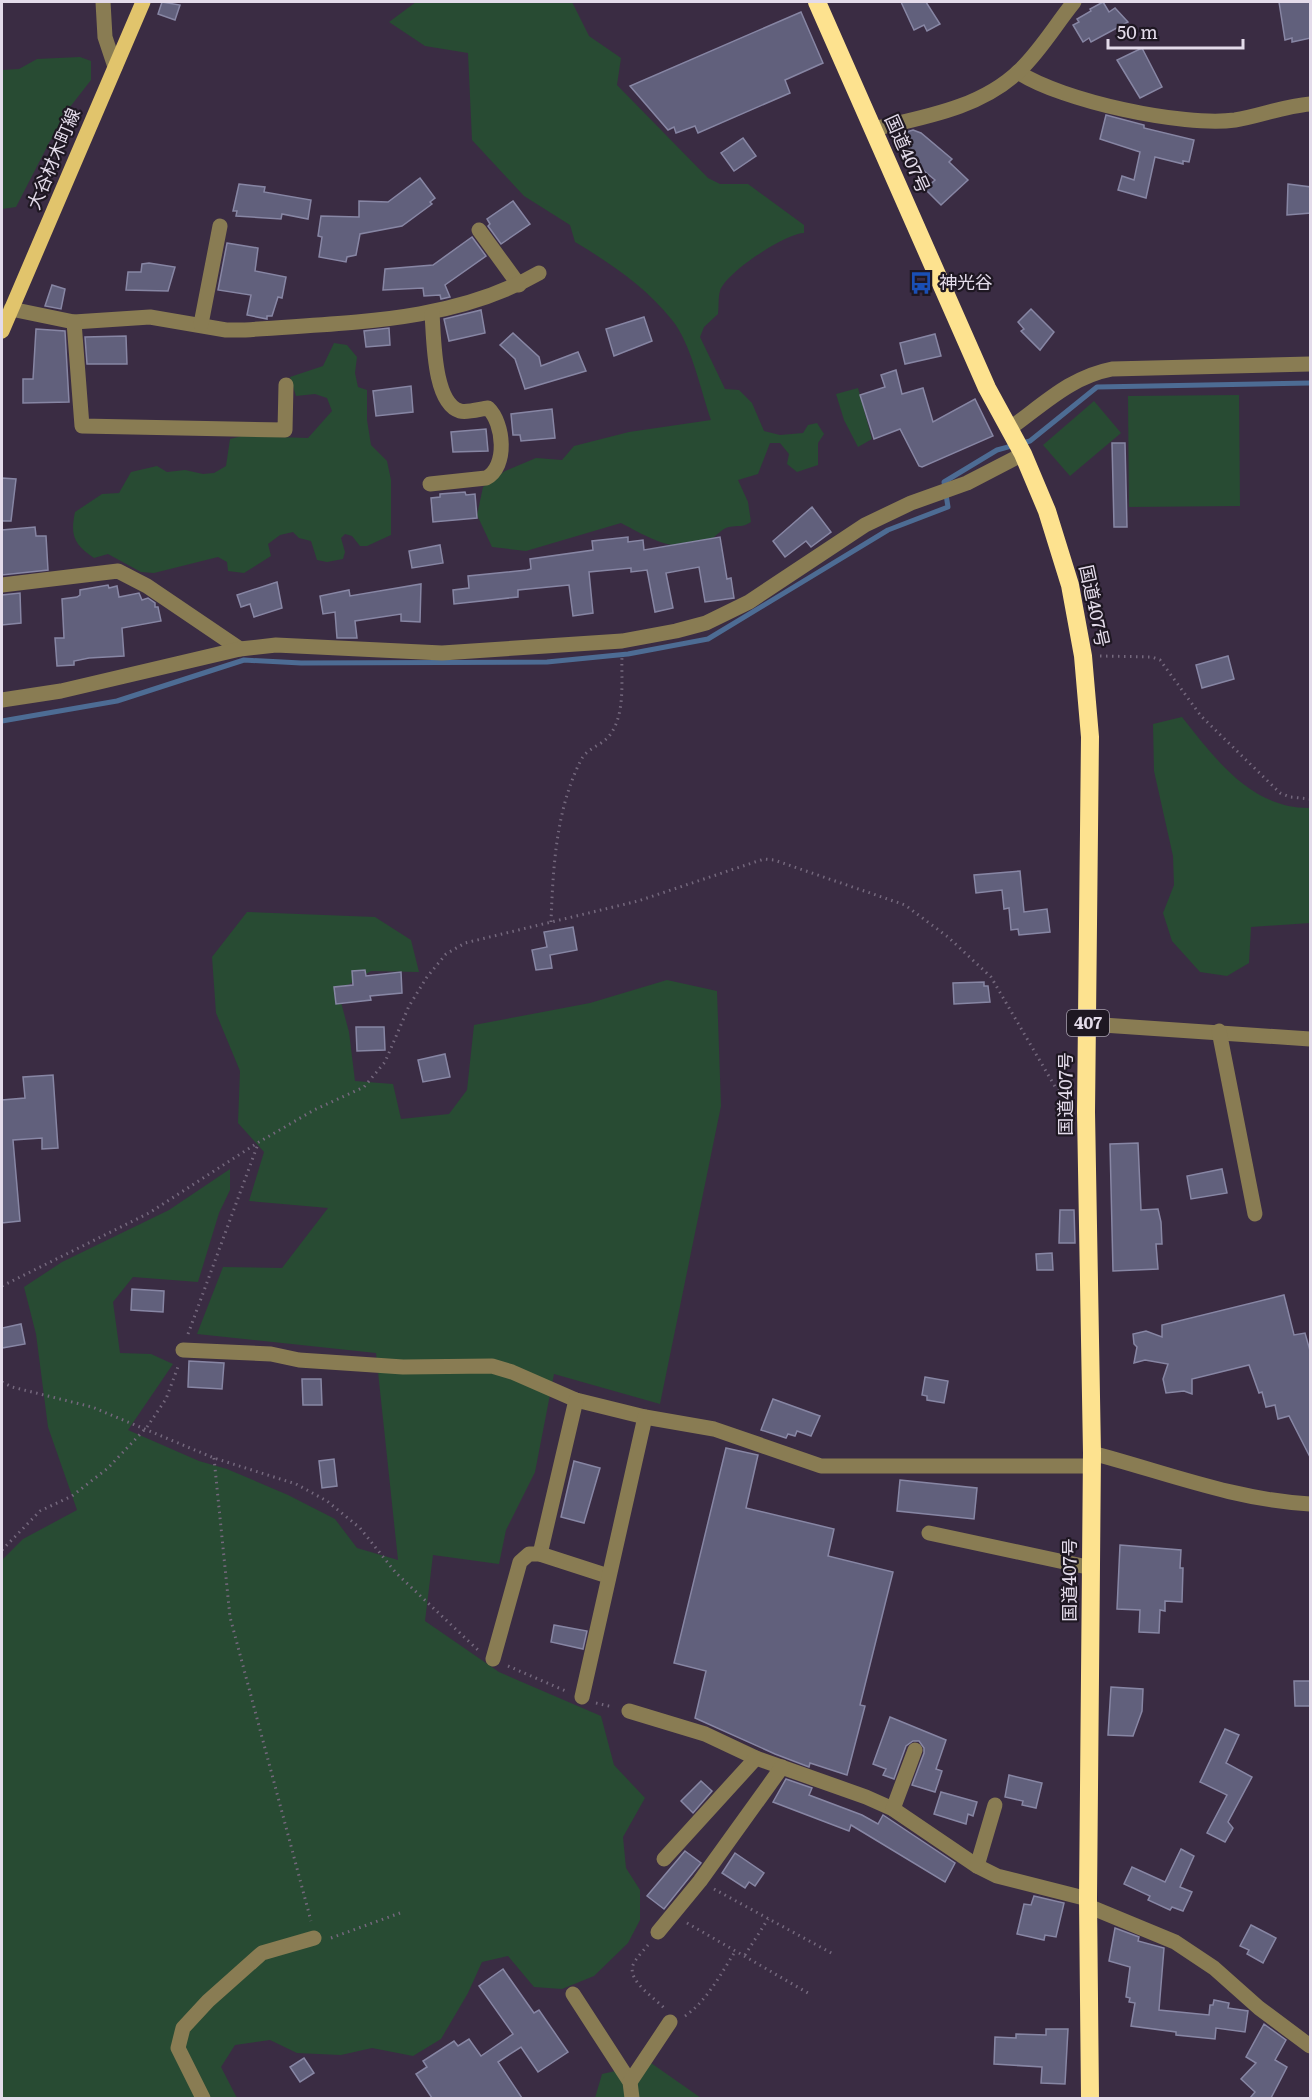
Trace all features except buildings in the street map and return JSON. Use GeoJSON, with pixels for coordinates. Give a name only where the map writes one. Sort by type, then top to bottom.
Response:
{"type":"FeatureCollection","features":[{"type":"Feature","properties":{"kind":"highway","name":"国道407号"},"geometry":{"type":"LineString","coordinates":[[817,2],[987,388],[1023,454],[1047,511],[1066,570],[1083,656],[1090,738],[1086,1112],[1092,1568],[1088,1903],[1090,2098]]}},
{"type":"Feature","properties":{"kind":"main road","name":"大谷材木町線"},"geometry":{"type":"LineString","coordinates":[[2,331],[142,2]]}},
{"type":"Feature","properties":{"kind":"street"},"geometry":{"type":"LineString","coordinates":[[103,2],[105,37],[115,67]]}},
{"type":"Feature","properties":{"kind":"street"},"geometry":{"type":"LineString","coordinates":[[873,129],[928,118],[957,108],[985,94],[1018,72],[1074,2]]}},
{"type":"Feature","properties":{"kind":"street"},"geometry":{"type":"LineString","coordinates":[[1018,72],[1032,81],[1081,99],[1202,121],[1234,120],[1291,106],[1311,104]]}},
{"type":"Feature","properties":{"kind":"street"},"geometry":{"type":"LineString","coordinates":[[201,324],[220,226]]}},
{"type":"Feature","properties":{"kind":"street"},"geometry":{"type":"LineString","coordinates":[[479,230],[519,285]]}},
{"type":"Feature","properties":{"kind":"street"},"geometry":{"type":"LineString","coordinates":[[11,309],[75,322],[150,317],[226,330],[245,330],[432,314],[519,285],[539,273]]}},
{"type":"Feature","properties":{"kind":"street"},"geometry":{"type":"LineString","coordinates":[[430,484],[486,478],[495,474],[500,464],[501,448],[496,416],[488,408],[460,411],[449,404],[441,392],[432,314]]}},
{"type":"Feature","properties":{"kind":"street"},"geometry":{"type":"LineString","coordinates":[[75,322],[82,426],[285,430],[286,385]]}},
{"type":"Feature","properties":{"kind":"street"},"geometry":{"type":"LineString","coordinates":[[1010,429],[1053,396],[1089,373],[1112,369],[1311,364]]}},
{"type":"Feature","properties":{"kind":"street"},"geometry":{"type":"LineString","coordinates":[[2,700],[61,691],[240,649],[276,645],[442,654],[622,641],[706,623],[749,602],[865,525],[911,503],[967,483],[1023,454]]}},
{"type":"Feature","properties":{"kind":"street"},"geometry":{"type":"LineString","coordinates":[[2,585],[118,571],[147,586],[240,649]]}},
{"type":"Feature","properties":{"kind":"street"},"geometry":{"type":"LineString","coordinates":[[1088,1024],[1219,1031],[1311,1039]]}},
{"type":"Feature","properties":{"kind":"street"},"geometry":{"type":"LineString","coordinates":[[1219,1031],[1255,1214]]}},
{"type":"Feature","properties":{"kind":"street"},"geometry":{"type":"LineString","coordinates":[[183,1350],[271,1354],[299,1360],[403,1367],[492,1366],[512,1372],[576,1400],[645,1417],[714,1429],[821,1466],[1091,1459],[1244,1495],[1311,1504]]}},
{"type":"Feature","properties":{"kind":"street"},"geometry":{"type":"LineString","coordinates":[[540,1554],[576,1400]]}},
{"type":"Feature","properties":{"kind":"street"},"geometry":{"type":"LineString","coordinates":[[582,1697],[645,1417]]}},
{"type":"Feature","properties":{"kind":"street"},"geometry":{"type":"LineString","coordinates":[[928,1533],[1092,1568]]}},
{"type":"Feature","properties":{"kind":"street"},"geometry":{"type":"LineString","coordinates":[[493,1659],[520,1562],[529,1554],[540,1554],[608,1576]]}},
{"type":"Feature","properties":{"kind":"street"},"geometry":{"type":"LineString","coordinates":[[629,1711],[705,1734],[756,1758],[893,1809],[977,1866],[1019,1884],[1088,1903],[1175,1942],[1214,1968],[1259,2008],[1311,2046]]}},
{"type":"Feature","properties":{"kind":"street"},"geometry":{"type":"LineString","coordinates":[[893,1809],[915,1750]]}},
{"type":"Feature","properties":{"kind":"street"},"geometry":{"type":"LineString","coordinates":[[664,1859],[756,1758]]}},
{"type":"Feature","properties":{"kind":"street"},"geometry":{"type":"LineString","coordinates":[[658,1932],[700,1881],[782,1767]]}},
{"type":"Feature","properties":{"kind":"street"},"geometry":{"type":"LineString","coordinates":[[977,1866],[995,1805]]}},
{"type":"Feature","properties":{"kind":"street"},"geometry":{"type":"LineString","coordinates":[[203,2098],[178,2048],[183,2028],[208,2001],[262,1953],[314,1938]]}},
{"type":"Feature","properties":{"kind":"street"},"geometry":{"type":"LineString","coordinates":[[573,1994],[630,2082],[632,2098]]}},
{"type":"Feature","properties":{"kind":"street"},"geometry":{"type":"LineString","coordinates":[[630,2082],[670,2022]]}},
{"type":"Feature","properties":{"kind":"path"},"geometry":{"type":"LineString","coordinates":[[551,922],[554,859],[564,813],[581,760],[586,752],[607,738],[616,721],[620,704],[622,641]]}},
{"type":"Feature","properties":{"kind":"path"},"geometry":{"type":"LineString","coordinates":[[1083,656],[1152,657],[1160,660],[1201,716],[1280,793],[1290,797],[1311,799]]}},
{"type":"Feature","properties":{"kind":"path"},"geometry":{"type":"LineString","coordinates":[[2,1286],[149,1213],[259,1142],[314,1110],[364,1087],[385,1062],[409,1006],[427,977],[446,954],[478,938],[638,901],[764,859],[774,860],[905,905],[948,937],[991,977],[1057,1089],[1077,1109],[1086,1112]]}},
{"type":"Feature","properties":{"kind":"path"},"geometry":{"type":"LineString","coordinates":[[2,1550],[40,1511],[72,1496],[108,1468],[147,1427],[166,1399],[193,1315],[259,1142]]}},
{"type":"Feature","properties":{"kind":"path"},"geometry":{"type":"LineString","coordinates":[[2,1382],[12,1387],[92,1407],[147,1427],[214,1458],[296,1484],[327,1501],[360,1528],[396,1573],[454,1630],[493,1659],[538,1682],[629,1711]]}},
{"type":"Feature","properties":{"kind":"path"},"geometry":{"type":"LineString","coordinates":[[214,1458],[230,1617],[314,1938],[324,1941],[400,1913]]}},
{"type":"Feature","properties":{"kind":"path"},"geometry":{"type":"LineString","coordinates":[[700,1881],[835,1955]]}},
{"type":"Feature","properties":{"kind":"path"},"geometry":{"type":"LineString","coordinates":[[672,1914],[808,1993]]}},
{"type":"Feature","properties":{"kind":"path"},"geometry":{"type":"LineString","coordinates":[[745,1955],[769,1919]]}},
{"type":"Feature","properties":{"kind":"path"},"geometry":{"type":"LineString","coordinates":[[658,1932],[632,1966],[632,1973],[639,1985],[669,2013],[670,2022],[677,2022],[692,2011],[736,1950]]}},
{"type":"Feature","properties":{"kind":"green space"},"geometry":{"type":"Polygon","coordinates":[[[416,2],[572,2],[589,36],[621,58],[617,85],[708,178],[720,184],[748,184],[804,225],[804,233],[771,246],[733,274],[719,293],[718,314],[704,327],[700,337],[725,389],[739,390],[752,403],[764,431],[780,435],[803,433],[808,425],[817,423],[824,434],[818,443],[818,465],[797,472],[787,464],[789,454],[780,443],[770,443],[758,474],[738,480],[748,502],[751,522],[743,526],[726,528],[710,540],[686,546],[664,543],[621,523],[526,551],[492,547],[477,515],[483,487],[505,471],[536,458],[562,460],[574,446],[629,432],[711,420],[685,341],[662,308],[627,276],[575,242],[570,225],[524,196],[472,140],[468,53],[425,46],[389,22],[416,2]]]}},
{"type":"Feature","properties":{"kind":"green space"},"geometry":{"type":"Polygon","coordinates":[[[80,57],[91,61],[91,80],[70,107],[66,121],[50,141],[16,207],[2,209],[2,70],[19,69],[37,59],[80,57]]]}},
{"type":"Feature","properties":{"kind":"green space"},"geometry":{"type":"Polygon","coordinates":[[[334,343],[347,345],[357,357],[355,373],[358,387],[367,390],[367,420],[371,445],[387,461],[391,480],[391,535],[367,546],[360,546],[352,536],[345,534],[341,538],[345,552],[343,559],[327,562],[317,560],[311,541],[299,538],[293,532],[280,535],[268,544],[271,556],[244,573],[228,571],[227,562],[218,557],[154,573],[141,572],[108,554],[94,558],[78,544],[73,527],[75,512],[102,494],[119,493],[131,472],[157,466],[167,472],[185,470],[203,474],[214,473],[226,466],[230,439],[242,436],[308,438],[332,411],[327,398],[315,394],[296,396],[290,377],[323,366],[334,343]]]}},
{"type":"Feature","properties":{"kind":"green space"},"geometry":{"type":"Polygon","coordinates":[[[858,388],[872,439],[858,447],[844,420],[836,394],[858,388]]]}},
{"type":"Feature","properties":{"kind":"green space"},"geometry":{"type":"Polygon","coordinates":[[[1239,395],[1240,506],[1129,507],[1128,396],[1239,395]]]}},
{"type":"Feature","properties":{"kind":"green space"},"geometry":{"type":"Polygon","coordinates":[[[1094,401],[1121,433],[1070,476],[1043,445],[1094,401]]]}},
{"type":"Feature","properties":{"kind":"green space"},"geometry":{"type":"Polygon","coordinates":[[[1182,717],[1222,765],[1253,791],[1289,806],[1310,808],[1310,923],[1251,927],[1249,963],[1227,976],[1200,972],[1172,941],[1163,913],[1174,885],[1173,856],[1154,771],[1153,724],[1182,717]]]}},
{"type":"Feature","properties":{"kind":"green space"},"geometry":{"type":"Polygon","coordinates":[[[247,912],[375,917],[411,940],[419,972],[371,971],[338,991],[349,1032],[355,1081],[393,1084],[401,1119],[449,1114],[467,1090],[474,1025],[590,1003],[667,980],[717,991],[721,1106],[660,1404],[554,1374],[535,1472],[506,1530],[499,1564],[433,1555],[425,1621],[499,1672],[601,1716],[614,1765],[645,1798],[623,1837],[626,1868],[640,1890],[640,1920],[628,1943],[594,1976],[562,1989],[534,1987],[508,1956],[482,1962],[468,1993],[441,2039],[413,2056],[372,2048],[341,2055],[297,2053],[270,2040],[235,2045],[221,2067],[237,2098],[2,2098],[2,1560],[23,1539],[77,1510],[48,1427],[36,1334],[24,1287],[62,1262],[169,1210],[230,1169],[230,1190],[219,1213],[198,1282],[133,1277],[113,1302],[120,1353],[151,1354],[173,1364],[128,1430],[199,1461],[227,1469],[288,1495],[335,1519],[357,1548],[398,1560],[376,1353],[197,1334],[223,1267],[282,1268],[328,1208],[249,1201],[264,1152],[238,1123],[240,1071],[216,1013],[212,957],[247,912]]]}},
{"type":"Feature","properties":{"kind":"green space"},"geometry":{"type":"Polygon","coordinates":[[[651,2063],[701,2098],[595,2098],[602,2074],[651,2063]]]}},
{"type":"Feature","properties":{"kind":"waterway"},"geometry":{"type":"LineString","coordinates":[[2,721],[117,701],[244,660],[301,663],[547,662],[628,654],[708,639],[888,530],[948,507],[944,482],[997,450],[1030,441],[1097,387],[1310,383]]}},
{"type":"Feature","properties":{"kind":"place","name":"神光谷"},"geometry":{"type":"Point","coordinates":[921,283]}}]}
